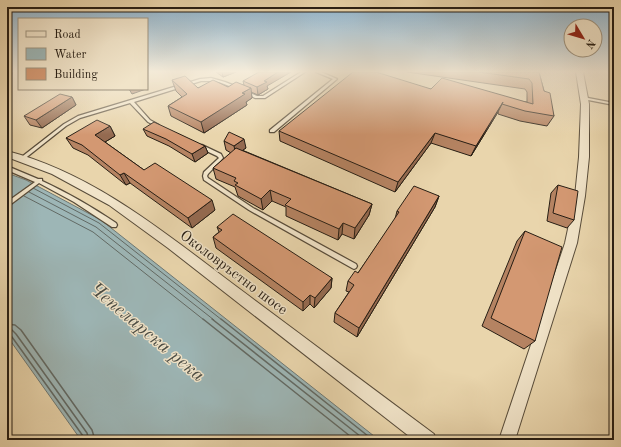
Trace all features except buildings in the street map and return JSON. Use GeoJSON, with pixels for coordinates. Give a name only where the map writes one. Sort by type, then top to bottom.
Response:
{"type":"FeatureCollection","features":[{"type":"Feature","properties":{"kind":"street"},"geometry":{"type":"LineString","coordinates":[[507,440],[571,243],[580,196],[584,157],[583,93]]}},
{"type":"Feature","properties":{"kind":"street","name":"Околовръстно шосе"},"geometry":{"type":"LineString","coordinates":[[7,154],[55,172],[113,202],[172,245],[428,440]]}},
{"type":"Feature","properties":{"kind":"lane"},"geometry":{"type":"LineString","coordinates":[[21,159],[65,125],[79,117],[161,93]]}},
{"type":"Feature","properties":{"kind":"lane"},"geometry":{"type":"LineString","coordinates":[[249,93],[260,98],[269,93]]}},
{"type":"Feature","properties":{"kind":"lane"},"geometry":{"type":"LineString","coordinates":[[272,131],[318,93]]}},
{"type":"Feature","properties":{"kind":"lane"},"geometry":{"type":"LineString","coordinates":[[584,98],[614,104]]}},
{"type":"Feature","properties":{"kind":"lane"},"geometry":{"type":"LineString","coordinates":[[132,102],[150,121],[164,128]]}},
{"type":"Feature","properties":{"kind":"lane"},"geometry":{"type":"LineString","coordinates":[[191,142],[219,156],[220,158],[206,173],[206,179],[251,209],[354,266]]}},
{"type":"Feature","properties":{"kind":"lane"},"geometry":{"type":"LineString","coordinates":[[7,168],[40,180],[89,207],[114,225]]}},
{"type":"Feature","properties":{"kind":"lane"},"geometry":{"type":"LineString","coordinates":[[7,205],[40,180]]}},
{"type":"Feature","properties":{"kind":"water","name":"Чепеларска река"},"geometry":{"type":"Polygon","coordinates":[[[7,173],[26,180],[101,220],[379,440],[81,440],[7,336],[7,173]]]}}]}
